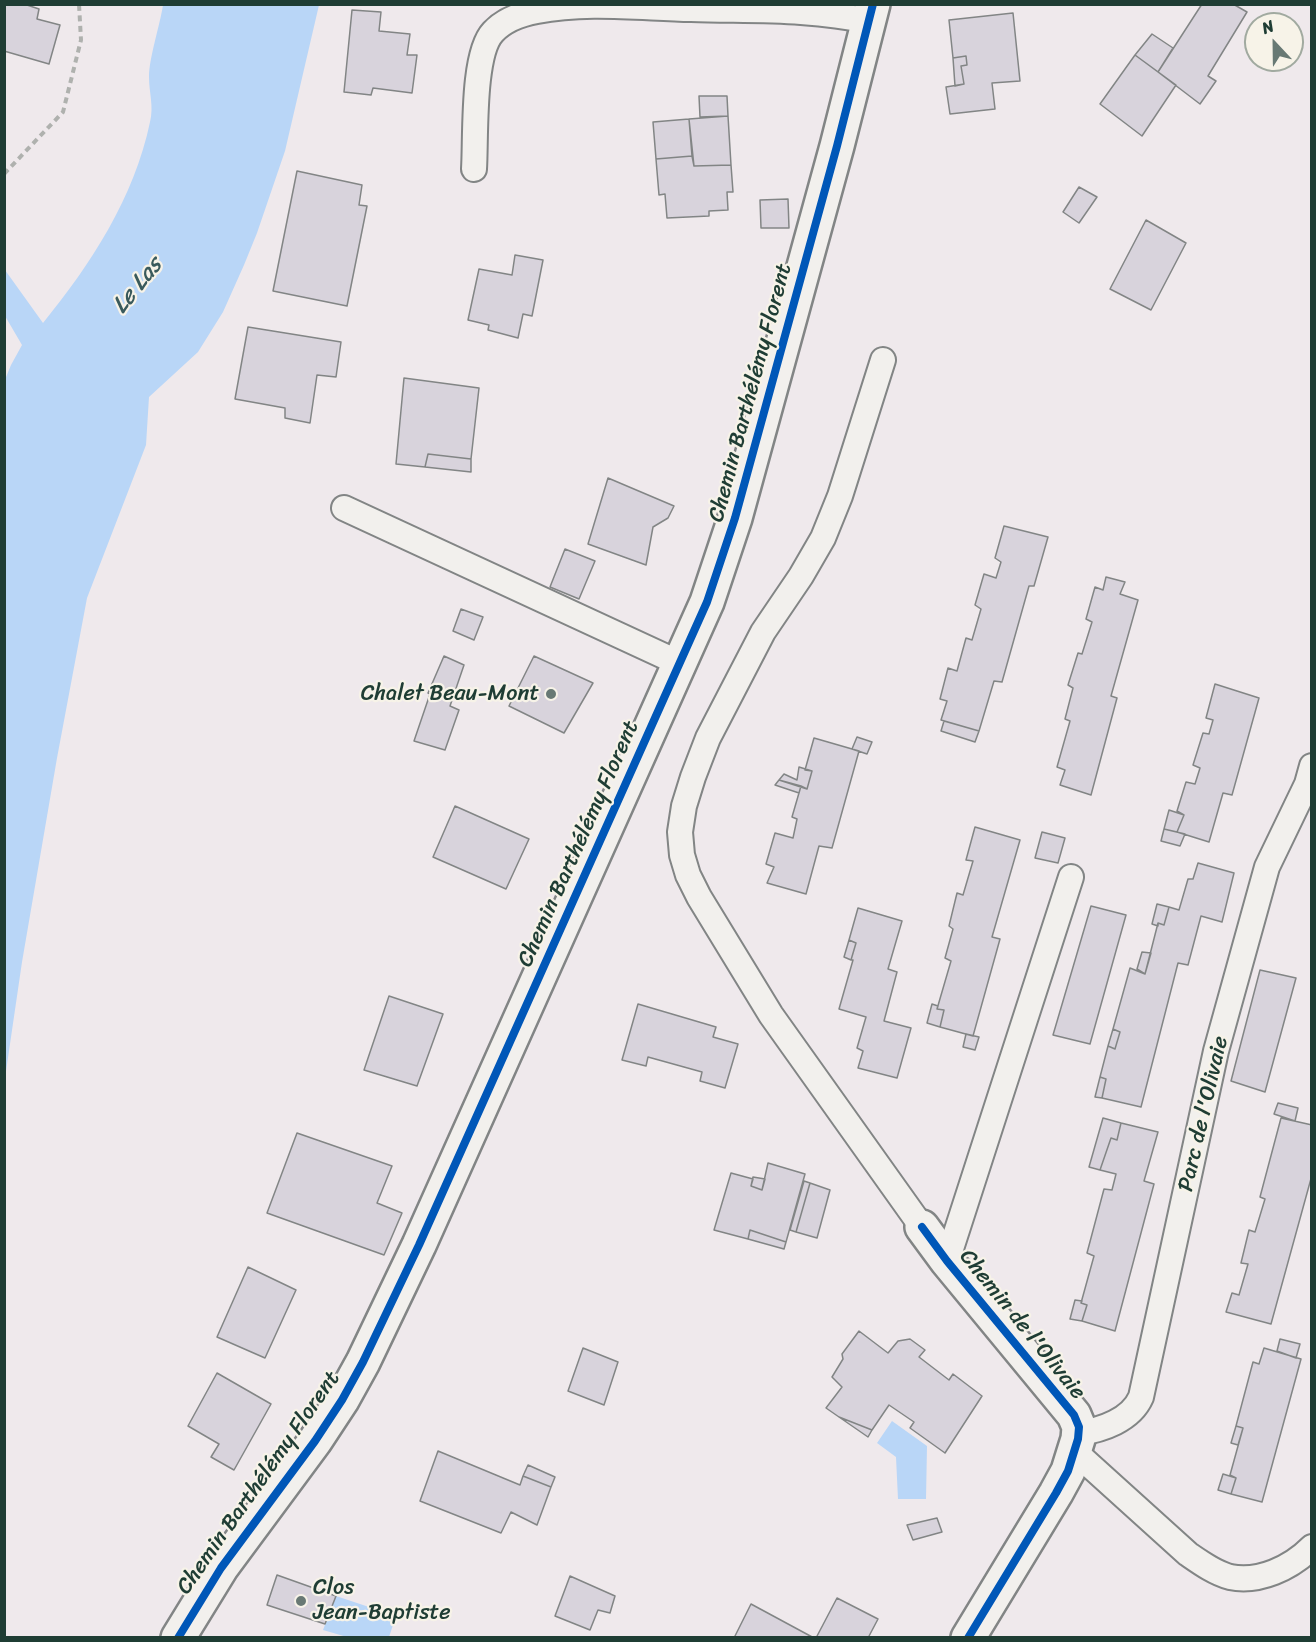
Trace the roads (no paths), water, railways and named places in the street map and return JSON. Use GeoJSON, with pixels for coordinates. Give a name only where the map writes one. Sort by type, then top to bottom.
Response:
{"type":"FeatureCollection","features":[{"type":"Feature","properties":{"kind":"street","name":"Chemin Barthélémy Florent"},"geometry":{"type":"LineString","coordinates":[[178,1638],[221,1568],[320,1433],[363,1362],[418,1245],[707,602],[735,518],[837,146],[870,13]]}},
{"type":"Feature","properties":{"kind":"street","name":"Chemin de l'Olivaie"},"geometry":{"type":"LineString","coordinates":[[922,1227],[947,1261],[1074,1415],[1077,1444]]}},
{"type":"Feature","properties":{"kind":"street"},"geometry":{"type":"LineString","coordinates":[[968,1638],[1056,1493],[1077,1444]]}},
{"type":"Feature","properties":{"kind":"lane"},"geometry":{"type":"LineString","coordinates":[[474,169],[480,59],[484,46],[492,33],[504,22],[519,16],[558,8],[594,6],[870,13]]}},
{"type":"Feature","properties":{"kind":"lane"},"geometry":{"type":"LineString","coordinates":[[883,360],[871,404],[840,496],[823,538],[801,576],[763,632],[708,738],[684,806],[680,832],[687,875],[704,906],[771,1015],[922,1227]]}},
{"type":"Feature","properties":{"kind":"lane"},"geometry":{"type":"LineString","coordinates":[[344,508],[679,663]]}},
{"type":"Feature","properties":{"kind":"lane","name":"Parc de l'Olivaie"},"geometry":{"type":"LineString","coordinates":[[1077,1444],[1131,1413],[1141,1397],[1220,1040],[1267,867],[1307,784],[1311,766]]}},
{"type":"Feature","properties":{"kind":"lane"},"geometry":{"type":"LineString","coordinates":[[947,1261],[1071,877]]}},
{"type":"Feature","properties":{"kind":"lane"},"geometry":{"type":"LineString","coordinates":[[1077,1444],[1084,1460],[1188,1554],[1206,1566],[1228,1576],[1244,1578],[1278,1571],[1311,1547]]}},
{"type":"Feature","properties":{"kind":"water","name":"Le Las"},"geometry":{"type":"Polygon","coordinates":[[[163,5],[319,5],[285,151],[257,233],[223,312],[198,352],[149,397],[146,445],[87,598],[22,962],[5,1078],[4,382],[22,345],[5,316],[5,270],[43,323],[94,254],[122,203],[143,150],[152,110],[149,69],[163,5]]]}},
{"type":"Feature","properties":{"kind":"water"},"geometry":{"type":"Polygon","coordinates":[[[892,1421],[927,1446],[926,1499],[898,1499],[896,1457],[877,1443],[892,1421]]]}},
{"type":"Feature","properties":{"kind":"water"},"geometry":{"type":"Polygon","coordinates":[[[336,1596],[396,1616],[389,1637],[347,1637],[323,1630],[336,1596]]]}},
{"type":"Feature","properties":{"kind":"place","name":"Chalet Beau-Mont"},"geometry":{"type":"Point","coordinates":[551,694]}},
{"type":"Feature","properties":{"kind":"place","name":"Clos Jean-Baptiste"},"geometry":{"type":"Point","coordinates":[301,1601]}}]}
